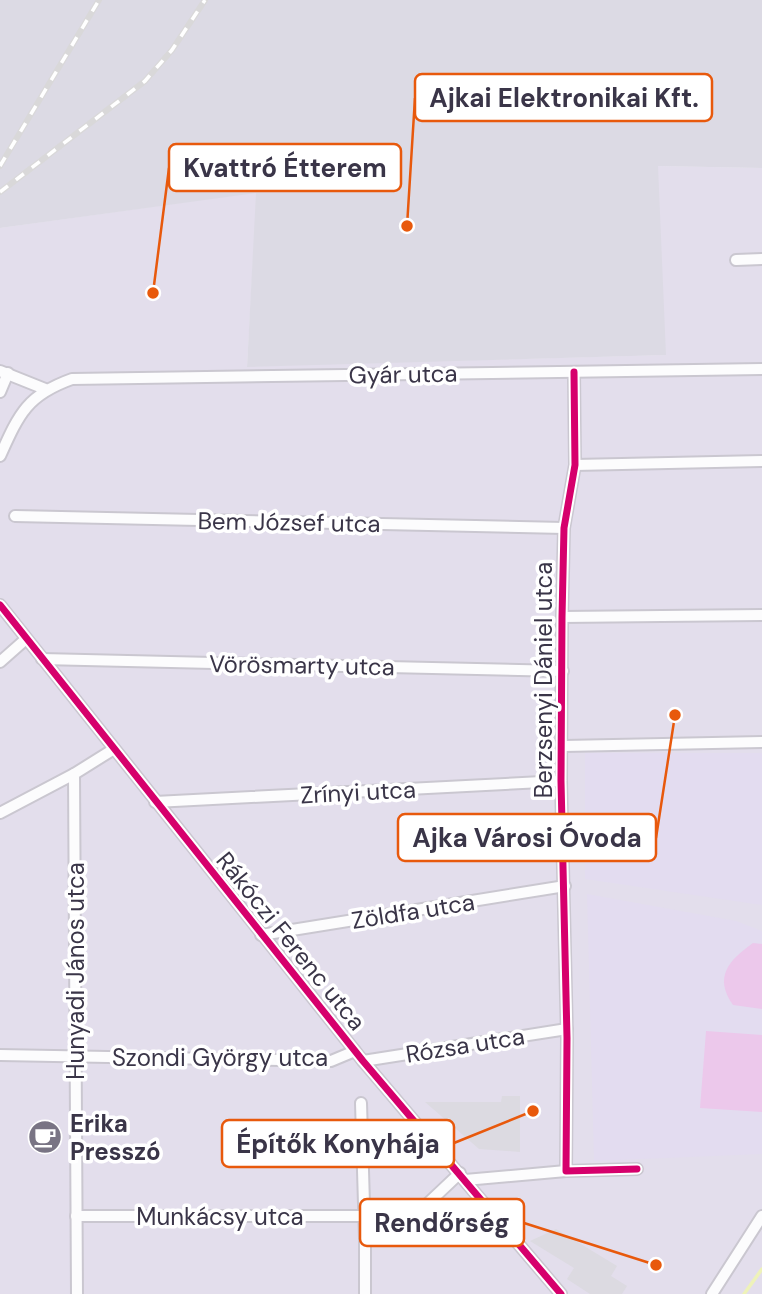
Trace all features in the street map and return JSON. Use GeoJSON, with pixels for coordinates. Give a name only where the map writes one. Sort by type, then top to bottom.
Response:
{"type":"FeatureCollection","features":[{"type":"Feature","properties":{"kind":"street"},"geometry":{"type":"LineString","coordinates":[[736,260],[762,259]]}},
{"type":"Feature","properties":{"kind":"street","name":"Gyár utca"},"geometry":{"type":"LineString","coordinates":[[45,389],[72,380],[762,369]]}},
{"type":"Feature","properties":{"kind":"street"},"geometry":{"type":"LineString","coordinates":[[0,392],[4,372],[45,389],[16,421],[0,456]]}},
{"type":"Feature","properties":{"kind":"street","name":"Berzsenyi Dániel utca"},"geometry":{"type":"LineString","coordinates":[[566,1171],[567,1029],[561,781],[564,746],[562,617],[564,527],[575,465],[574,372]]}},
{"type":"Feature","properties":{"kind":"street"},"geometry":{"type":"LineString","coordinates":[[575,465],[762,461]]}},
{"type":"Feature","properties":{"kind":"street","name":"Bem József utca"},"geometry":{"type":"LineString","coordinates":[[15,516],[564,527]]}},
{"type":"Feature","properties":{"kind":"street","name":"Rákóczi Ferenc utca"},"geometry":{"type":"LineString","coordinates":[[0,605],[363,1061],[561,1294]]}},
{"type":"Feature","properties":{"kind":"street"},"geometry":{"type":"LineString","coordinates":[[562,617],[762,615]]}},
{"type":"Feature","properties":{"kind":"street"},"geometry":{"type":"LineString","coordinates":[[0,662],[26,639]]}},
{"type":"Feature","properties":{"kind":"street","name":"Vörösmarty utca"},"geometry":{"type":"LineString","coordinates":[[42,659],[563,671]]}},
{"type":"Feature","properties":{"kind":"street"},"geometry":{"type":"LineString","coordinates":[[564,746],[762,742]]}},
{"type":"Feature","properties":{"kind":"street"},"geometry":{"type":"LineString","coordinates":[[0,813],[74,774],[114,749]]}},
{"type":"Feature","properties":{"kind":"street","name":"Hunyadi János utca"},"geometry":{"type":"LineString","coordinates":[[74,774],[77,1294]]}},
{"type":"Feature","properties":{"kind":"street","name":"Zrínyi utca"},"geometry":{"type":"LineString","coordinates":[[155,802],[561,781]]}},
{"type":"Feature","properties":{"kind":"street","name":"Zöldfa utca"},"geometry":{"type":"LineString","coordinates":[[261,935],[565,886]]}},
{"type":"Feature","properties":{"kind":"street","name":"Rózsa utca"},"geometry":{"type":"LineString","coordinates":[[363,1061],[567,1029]]}},
{"type":"Feature","properties":{"kind":"street","name":"Szondi György utca"},"geometry":{"type":"LineString","coordinates":[[0,1055],[331,1060],[355,1051]]}},
{"type":"Feature","properties":{"kind":"street"},"geometry":{"type":"LineString","coordinates":[[361,1103],[365,1294]]}},
{"type":"Feature","properties":{"kind":"street"},"geometry":{"type":"LineString","coordinates":[[365,1238],[407,1223],[463,1177],[637,1169]]}},
{"type":"Feature","properties":{"kind":"street","name":"Munkácsy utca"},"geometry":{"type":"LineString","coordinates":[[76,1216],[365,1216]]}},
{"type":"Feature","properties":{"kind":"street"},"geometry":{"type":"LineString","coordinates":[[712,1294],[762,1216]]}},
{"type":"Feature","properties":{"kind":"shaded area"},"geometry":{"type":"Polygon","coordinates":[[[0,0],[762,0],[762,168],[658,166],[666,355],[247,367],[256,193],[0,228],[0,0]]]}},
{"type":"Feature","properties":{"kind":"shaded area"},"geometry":{"type":"Polygon","coordinates":[[[657,166],[762,168],[762,1294],[0,1294],[0,228],[257,192],[247,366],[665,355],[657,166]]]}},
{"type":"Feature","properties":{"kind":"shaded area"},"geometry":{"type":"Polygon","coordinates":[[[585,753],[762,753],[762,905],[585,879],[585,753]]]}},
{"type":"Feature","properties":{"kind":"shaded area"},"geometry":{"type":"Polygon","coordinates":[[[587,894],[736,921],[762,931],[762,1154],[594,1161],[587,894]]]}},
{"type":"Feature","properties":{"kind":"shaded area"},"geometry":{"type":"Polygon","coordinates":[[[753,943],[762,944],[762,1009],[733,1005],[724,986],[726,970],[737,956],[753,943]]]}},
{"type":"Feature","properties":{"kind":"shaded area"},"geometry":{"type":"Polygon","coordinates":[[[706,1031],[762,1035],[762,1112],[700,1108],[706,1031]]]}},
{"type":"Feature","properties":{"kind":"shaded area"},"geometry":{"type":"Polygon","coordinates":[[[502,1096],[520,1096],[520,1152],[479,1149],[425,1102],[501,1102],[502,1096]]]}},
{"type":"Feature","properties":{"kind":"shaded area"},"geometry":{"type":"Polygon","coordinates":[[[556,1229],[617,1266],[611,1276],[627,1286],[622,1294],[590,1294],[567,1279],[574,1268],[530,1241],[556,1229]]]}},
{"type":"Feature","properties":{"kind":"waterway"},"geometry":{"type":"LineString","coordinates":[[744,1294],[762,1269]]}},
{"type":"Feature","properties":{"kind":"railway"},"geometry":{"type":"LineString","coordinates":[[0,166],[99,0]]}},
{"type":"Feature","properties":{"kind":"railway"},"geometry":{"type":"LineString","coordinates":[[0,192],[145,81],[172,50],[205,0]]}},
{"type":"Feature","properties":{"kind":"cycle path"},"geometry":{"type":"LineString","coordinates":[[574,372],[575,465],[564,528],[562,617],[561,781],[567,1038],[566,1171],[637,1169]]}},
{"type":"Feature","properties":{"kind":"cycle path"},"geometry":{"type":"LineString","coordinates":[[0,605],[363,1061],[561,1294]]}},
{"type":"Feature","properties":{"kind":"place","name":"Ajkai Elektronikai Kft."},"geometry":{"type":"Point","coordinates":[407,226]}},
{"type":"Feature","properties":{"kind":"place","name":"Kvattró Étterem"},"geometry":{"type":"Point","coordinates":[153,293]}},
{"type":"Feature","properties":{"kind":"place","name":"Ajka Városi Óvoda"},"geometry":{"type":"Point","coordinates":[675,715]}},
{"type":"Feature","properties":{"kind":"place","name":"Építők Konyhája"},"geometry":{"type":"Point","coordinates":[533,1111]}},
{"type":"Feature","properties":{"kind":"place","name":"Erika Presszó"},"geometry":{"type":"Point","coordinates":[45,1137]}},
{"type":"Feature","properties":{"kind":"place","name":"Rendőrség"},"geometry":{"type":"Point","coordinates":[656,1265]}}]}
